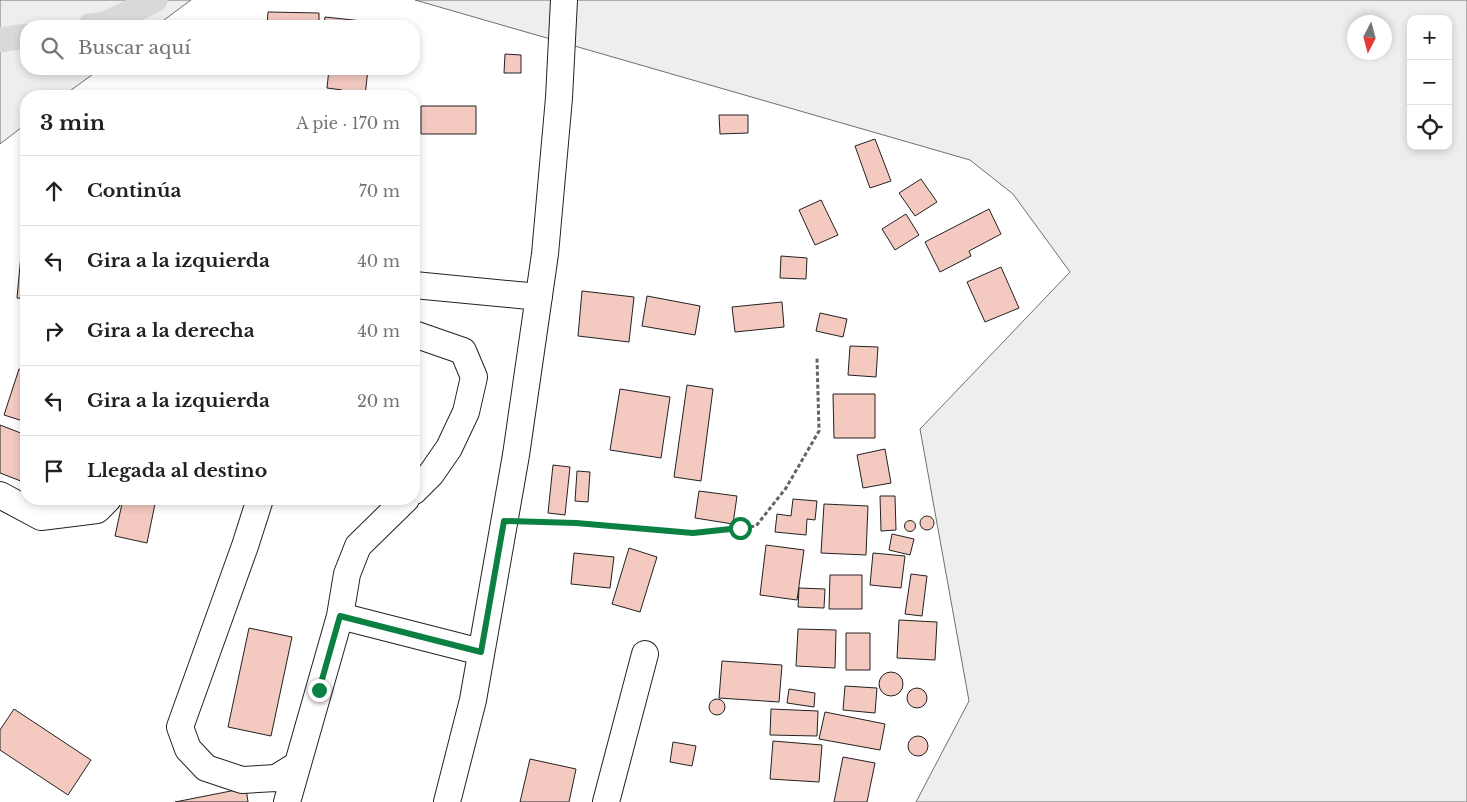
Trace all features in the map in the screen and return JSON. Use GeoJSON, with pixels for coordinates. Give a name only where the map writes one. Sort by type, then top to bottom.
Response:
{"type":"FeatureCollection","features":[{"type":"Feature","properties":{"kind":"street"},"geometry":{"type":"LineString","coordinates":[[447,802],[472,700],[516,455],[545,254],[559,98],[564,0]]}},
{"type":"Feature","properties":{"kind":"street"},"geometry":{"type":"LineString","coordinates":[[420,286],[539,297]]}},
{"type":"Feature","properties":{"kind":"street"},"geometry":{"type":"LineString","coordinates":[[420,336],[463,351],[474,378],[466,412],[449,448],[431,474],[420,485]]}},
{"type":"Feature","properties":{"kind":"street"},"geometry":{"type":"LineString","coordinates":[[0,495],[41,517],[97,510],[102,505]]}},
{"type":"Feature","properties":{"kind":"street"},"geometry":{"type":"LineString","coordinates":[[258,505],[180,728],[188,749],[206,768],[242,780],[276,778],[297,765]]}},
{"type":"Feature","properties":{"kind":"street"},"geometry":{"type":"LineString","coordinates":[[287,802],[340,616],[346,574],[358,546],[400,505]]}},
{"type":"Feature","properties":{"kind":"street"},"geometry":{"type":"LineString","coordinates":[[340,616],[481,652]]}},
{"type":"Feature","properties":{"kind":"street"},"geometry":{"type":"LineString","coordinates":[[606,802],[645,654]]}},
{"type":"Feature","properties":{"kind":"path"},"geometry":{"type":"LineString","coordinates":[[504,521],[576,523],[693,533],[756,526],[786,488],[819,431],[817,358]]}},
{"type":"Feature","properties":{"kind":"shaded area"},"geometry":{"type":"Polygon","coordinates":[[[0,0],[191,0],[164,20],[20,20],[20,75],[92,75],[71,90],[20,90],[20,129],[0,144],[0,0]]]}},
{"type":"Feature","properties":{"kind":"shaded area"},"geometry":{"type":"Polygon","coordinates":[[[415,0],[1467,0],[1467,802],[916,802],[969,701],[920,429],[1070,272],[1013,194],[970,160],[415,0]]]}},
{"type":"Feature","properties":{"kind":"building"},"geometry":{"type":"Polygon","coordinates":[[[268,12],[319,13],[319,20],[267,20],[268,12]]]}},
{"type":"Feature","properties":{"kind":"building"},"geometry":{"type":"Polygon","coordinates":[[[325,17],[353,20],[325,20],[325,17]]]}},
{"type":"Feature","properties":{"kind":"building"},"geometry":{"type":"Polygon","coordinates":[[[505,54],[521,55],[521,73],[504,73],[505,54]]]}},
{"type":"Feature","properties":{"kind":"building"},"geometry":{"type":"Polygon","coordinates":[[[328,75],[367,75],[366,90],[327,88],[328,75]]]}},
{"type":"Feature","properties":{"kind":"building"},"geometry":{"type":"Polygon","coordinates":[[[421,106],[476,106],[476,134],[421,134],[421,106]]]}},
{"type":"Feature","properties":{"kind":"building"},"geometry":{"type":"Polygon","coordinates":[[[719,115],[748,115],[748,133],[720,134],[719,115]]]}},
{"type":"Feature","properties":{"kind":"building"},"geometry":{"type":"Polygon","coordinates":[[[875,139],[891,181],[870,188],[855,146],[875,139]]]}},
{"type":"Feature","properties":{"kind":"building"},"geometry":{"type":"Polygon","coordinates":[[[921,179],[937,202],[915,216],[899,193],[921,179]]]}},
{"type":"Feature","properties":{"kind":"building"},"geometry":{"type":"Polygon","coordinates":[[[821,200],[838,235],[815,245],[799,210],[821,200]]]}},
{"type":"Feature","properties":{"kind":"building"},"geometry":{"type":"Polygon","coordinates":[[[989,209],[1001,234],[969,251],[971,256],[940,272],[925,242],[989,209]]]}},
{"type":"Feature","properties":{"kind":"building"},"geometry":{"type":"Polygon","coordinates":[[[906,214],[919,235],[895,250],[882,229],[906,214]]]}},
{"type":"Feature","properties":{"kind":"building"},"geometry":{"type":"Polygon","coordinates":[[[781,256],[807,258],[806,279],[780,278],[781,256]]]}},
{"type":"Feature","properties":{"kind":"building"},"geometry":{"type":"Polygon","coordinates":[[[20,266],[20,298],[17,298],[20,266]]]}},
{"type":"Feature","properties":{"kind":"building"},"geometry":{"type":"Polygon","coordinates":[[[1001,267],[1019,308],[985,322],[967,282],[1001,267]]]}},
{"type":"Feature","properties":{"kind":"building"},"geometry":{"type":"Polygon","coordinates":[[[582,291],[634,297],[629,342],[578,336],[582,291]]]}},
{"type":"Feature","properties":{"kind":"building"},"geometry":{"type":"Polygon","coordinates":[[[647,296],[700,306],[695,335],[642,326],[647,296]]]}},
{"type":"Feature","properties":{"kind":"building"},"geometry":{"type":"Polygon","coordinates":[[[782,302],[784,327],[735,332],[732,307],[782,302]]]}},
{"type":"Feature","properties":{"kind":"building"},"geometry":{"type":"Polygon","coordinates":[[[820,313],[847,319],[843,337],[816,331],[820,313]]]}},
{"type":"Feature","properties":{"kind":"building"},"geometry":{"type":"Polygon","coordinates":[[[850,346],[878,347],[876,377],[848,375],[850,346]]]}},
{"type":"Feature","properties":{"kind":"building"},"geometry":{"type":"Polygon","coordinates":[[[19,369],[20,369],[20,420],[4,415],[19,369]]]}},
{"type":"Feature","properties":{"kind":"building"},"geometry":{"type":"Polygon","coordinates":[[[687,385],[713,389],[701,481],[674,477],[687,385]]]}},
{"type":"Feature","properties":{"kind":"building"},"geometry":{"type":"Polygon","coordinates":[[[620,389],[670,397],[661,458],[610,450],[620,389]]]}},
{"type":"Feature","properties":{"kind":"building"},"geometry":{"type":"Polygon","coordinates":[[[833,394],[875,394],[875,438],[834,438],[833,394]]]}},
{"type":"Feature","properties":{"kind":"building"},"geometry":{"type":"Polygon","coordinates":[[[0,425],[20,433],[20,481],[0,473],[0,425]]]}},
{"type":"Feature","properties":{"kind":"building"},"geometry":{"type":"Polygon","coordinates":[[[885,449],[891,483],[863,488],[857,455],[885,449]]]}},
{"type":"Feature","properties":{"kind":"building"},"geometry":{"type":"Polygon","coordinates":[[[553,465],[570,467],[565,515],[548,513],[553,465]]]}},
{"type":"Feature","properties":{"kind":"building"},"geometry":{"type":"Polygon","coordinates":[[[577,471],[590,472],[588,502],[575,501],[577,471]]]}},
{"type":"Feature","properties":{"kind":"building"},"geometry":{"type":"Polygon","coordinates":[[[699,491],[737,496],[733,524],[695,518],[699,491]]]}},
{"type":"Feature","properties":{"kind":"building"},"geometry":{"type":"Polygon","coordinates":[[[880,496],[895,496],[896,530],[881,531],[880,496]]]}},
{"type":"Feature","properties":{"kind":"building"},"geometry":{"type":"Polygon","coordinates":[[[793,499],[817,501],[815,520],[807,519],[806,535],[775,532],[777,514],[791,516],[793,499]]]}},
{"type":"Feature","properties":{"kind":"building"},"geometry":{"type":"Polygon","coordinates":[[[824,504],[868,506],[866,555],[821,553],[824,504]]]}},
{"type":"Feature","properties":{"kind":"building"},"geometry":{"type":"Polygon","coordinates":[[[122,505],[155,505],[147,543],[115,536],[122,505]]]}},
{"type":"Feature","properties":{"kind":"building"},"geometry":{"type":"Polygon","coordinates":[[[927,516],[932,518],[934,523],[932,528],[927,530],[922,528],[920,523],[922,518],[927,516]]]}},
{"type":"Feature","properties":{"kind":"building"},"geometry":{"type":"Polygon","coordinates":[[[908,521],[912,521],[915,526],[914,530],[908,531],[905,528],[905,524],[908,521]]]}},
{"type":"Feature","properties":{"kind":"building"},"geometry":{"type":"Polygon","coordinates":[[[892,534],[914,539],[910,555],[889,550],[892,534]]]}},
{"type":"Feature","properties":{"kind":"building"},"geometry":{"type":"Polygon","coordinates":[[[766,545],[804,550],[797,600],[760,595],[766,545]]]}},
{"type":"Feature","properties":{"kind":"building"},"geometry":{"type":"Polygon","coordinates":[[[629,548],[657,557],[640,612],[612,604],[629,548]]]}},
{"type":"Feature","properties":{"kind":"building"},"geometry":{"type":"Polygon","coordinates":[[[574,553],[614,557],[610,588],[571,584],[574,553]]]}},
{"type":"Feature","properties":{"kind":"building"},"geometry":{"type":"Polygon","coordinates":[[[873,553],[905,556],[901,588],[870,585],[873,553]]]}},
{"type":"Feature","properties":{"kind":"building"},"geometry":{"type":"Polygon","coordinates":[[[911,574],[927,576],[922,616],[905,614],[911,574]]]}},
{"type":"Feature","properties":{"kind":"building"},"geometry":{"type":"Polygon","coordinates":[[[830,575],[862,575],[862,609],[829,609],[830,575]]]}},
{"type":"Feature","properties":{"kind":"building"},"geometry":{"type":"Polygon","coordinates":[[[799,588],[825,589],[824,608],[798,607],[799,588]]]}},
{"type":"Feature","properties":{"kind":"building"},"geometry":{"type":"Polygon","coordinates":[[[899,620],[937,622],[935,660],[897,658],[899,620]]]}},
{"type":"Feature","properties":{"kind":"building"},"geometry":{"type":"Polygon","coordinates":[[[249,628],[292,637],[271,736],[228,727],[249,628]]]}},
{"type":"Feature","properties":{"kind":"building"},"geometry":{"type":"Polygon","coordinates":[[[798,629],[836,630],[835,668],[796,666],[798,629]]]}},
{"type":"Feature","properties":{"kind":"building"},"geometry":{"type":"Polygon","coordinates":[[[846,633],[870,633],[870,670],[846,670],[846,633]]]}},
{"type":"Feature","properties":{"kind":"building"},"geometry":{"type":"Polygon","coordinates":[[[722,661],[782,665],[779,702],[719,698],[722,661]]]}},
{"type":"Feature","properties":{"kind":"building"},"geometry":{"type":"Polygon","coordinates":[[[891,672],[899,676],[903,684],[899,692],[891,696],[883,692],[879,684],[883,676],[891,672]]]}},
{"type":"Feature","properties":{"kind":"building"},"geometry":{"type":"Polygon","coordinates":[[[845,686],[877,688],[875,713],[843,710],[845,686]]]}},
{"type":"Feature","properties":{"kind":"building"},"geometry":{"type":"Polygon","coordinates":[[[917,688],[924,691],[927,698],[924,705],[917,708],[910,705],[907,698],[910,691],[917,688]]]}},
{"type":"Feature","properties":{"kind":"building"},"geometry":{"type":"Polygon","coordinates":[[[789,689],[815,693],[814,707],[787,703],[789,689]]]}},
{"type":"Feature","properties":{"kind":"building"},"geometry":{"type":"Polygon","coordinates":[[[717,699],[723,701],[725,707],[723,713],[717,715],[711,713],[709,707],[711,701],[717,699]]]}},
{"type":"Feature","properties":{"kind":"building"},"geometry":{"type":"Polygon","coordinates":[[[14,709],[91,760],[68,795],[0,750],[0,730],[14,709]]]}},
{"type":"Feature","properties":{"kind":"building"},"geometry":{"type":"Polygon","coordinates":[[[771,709],[818,711],[817,736],[770,735],[771,709]]]}},
{"type":"Feature","properties":{"kind":"building"},"geometry":{"type":"Polygon","coordinates":[[[825,712],[885,724],[880,750],[819,739],[825,712]]]}},
{"type":"Feature","properties":{"kind":"building"},"geometry":{"type":"Polygon","coordinates":[[[918,736],[925,739],[928,746],[925,753],[918,756],[911,753],[908,746],[911,739],[918,736]]]}},
{"type":"Feature","properties":{"kind":"building"},"geometry":{"type":"Polygon","coordinates":[[[773,741],[822,745],[819,782],[770,779],[773,741]]]}},
{"type":"Feature","properties":{"kind":"building"},"geometry":{"type":"Polygon","coordinates":[[[673,742],[696,746],[692,766],[670,762],[673,742]]]}},
{"type":"Feature","properties":{"kind":"building"},"geometry":{"type":"Polygon","coordinates":[[[843,757],[875,763],[867,802],[834,802],[843,757]]]}},
{"type":"Feature","properties":{"kind":"building"},"geometry":{"type":"Polygon","coordinates":[[[530,759],[576,769],[569,802],[520,802],[530,759]]]}},
{"type":"Feature","properties":{"kind":"building"},"geometry":{"type":"Polygon","coordinates":[[[246,788],[248,802],[175,802],[246,788]]]}},
{"type":"Feature","properties":{"kind":"waterway"},"geometry":{"type":"LineString","coordinates":[[113,20],[155,0]]}},
{"type":"Feature","properties":{"kind":"waterway"},"geometry":{"type":"LineString","coordinates":[[0,40],[20,37]]}},
{"type":"Feature","properties":{"kind":"route"},"geometry":{"type":"LineString","coordinates":[[319,690],[340,616],[481,652],[504,521],[576,523],[693,533],[740,528]]}}]}
